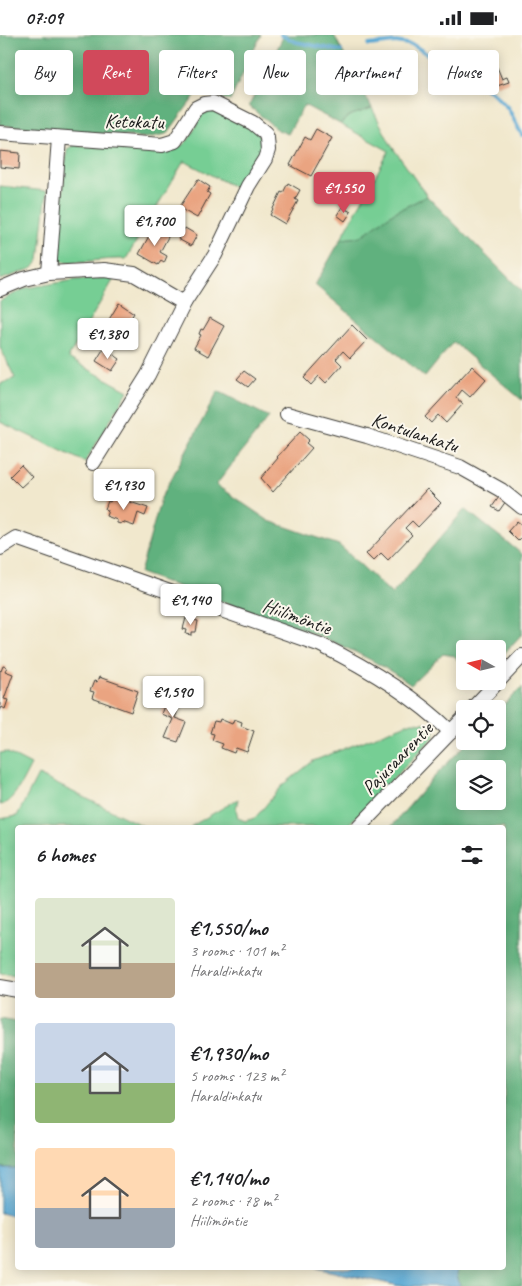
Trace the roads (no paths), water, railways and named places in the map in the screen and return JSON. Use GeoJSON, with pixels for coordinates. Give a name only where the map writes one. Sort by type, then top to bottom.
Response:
{"type":"FeatureCollection","features":[{"type":"Feature","properties":{"kind":"street","name":"Ketokatu"},"geometry":{"type":"LineString","coordinates":[[0,133],[162,145],[175,141],[196,108],[208,103],[217,104],[262,129],[267,138],[268,151],[265,159],[243,196],[226,236],[184,303]]}},
{"type":"Feature","properties":{"kind":"street"},"geometry":{"type":"LineString","coordinates":[[49,273],[59,138]]}},
{"type":"Feature","properties":{"kind":"street"},"geometry":{"type":"LineString","coordinates":[[0,289],[24,279],[49,273],[104,270],[128,272],[139,276],[184,303],[148,375],[93,463]]}},
{"type":"Feature","properties":{"kind":"street","name":"Kontulankatu"},"geometry":{"type":"LineString","coordinates":[[287,414],[367,436],[460,467],[501,490],[522,507]]}},
{"type":"Feature","properties":{"kind":"street","name":"Hiilimöntie"},"geometry":{"type":"LineString","coordinates":[[0,548],[16,537],[321,645],[356,662],[434,715],[451,732]]}},
{"type":"Feature","properties":{"kind":"street"},"geometry":{"type":"LineString","coordinates":[[480,700],[522,656]]}},
{"type":"Feature","properties":{"kind":"street","name":"Pajusaarentie"},"geometry":{"type":"LineString","coordinates":[[361,825],[456,727]]}},
{"type":"Feature","properties":{"kind":"street"},"geometry":{"type":"LineString","coordinates":[[0,987],[15,990]]}},
{"type":"Feature","properties":{"kind":"water"},"geometry":{"type":"Polygon","coordinates":[[[0,1168],[15,1168],[15,1217],[0,1213],[0,1168]]]}},
{"type":"Feature","properties":{"kind":"water"},"geometry":{"type":"Polygon","coordinates":[[[324,1270],[458,1270],[460,1286],[400,1286],[324,1270]]]}},
{"type":"Feature","properties":{"kind":"waterway"},"geometry":{"type":"LineString","coordinates":[[281,35],[296,42],[336,50]]}},
{"type":"Feature","properties":{"kind":"waterway"},"geometry":{"type":"LineString","coordinates":[[369,45],[396,42],[413,45],[468,80],[492,92],[508,108],[522,135]]}}]}
